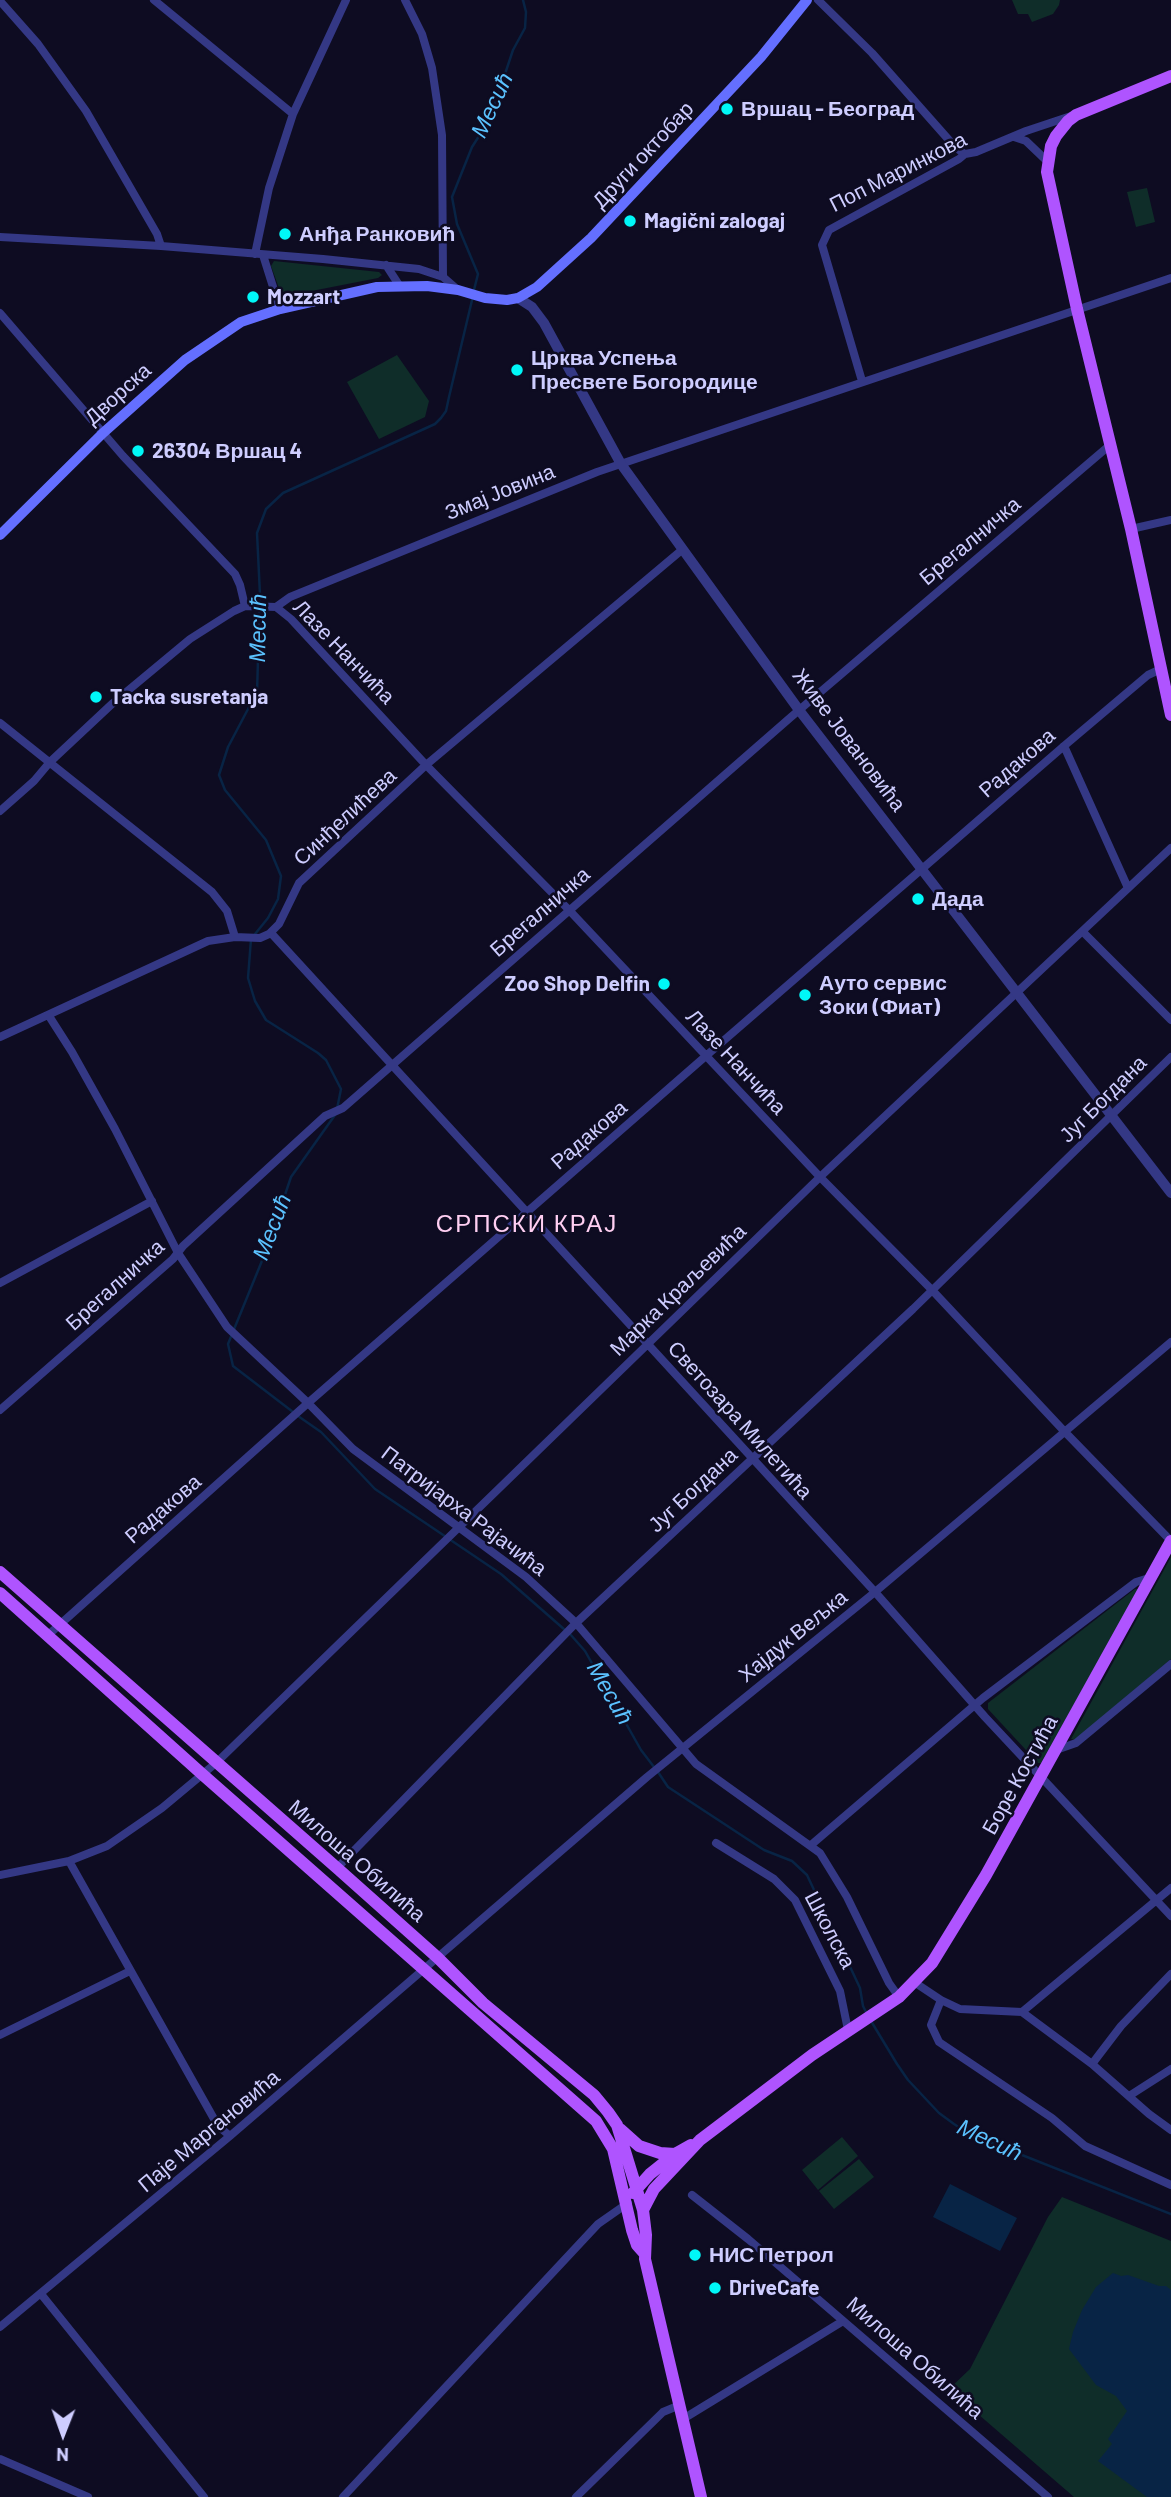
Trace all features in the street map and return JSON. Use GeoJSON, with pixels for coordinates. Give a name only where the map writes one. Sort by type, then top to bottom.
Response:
{"type":"FeatureCollection","features":[{"type":"Feature","properties":{"kind":"main road","name":"Други октобар"},"geometry":{"type":"LineString","coordinates":[[519,298],[548,278],[591,239],[761,57],[807,0]]}},
{"type":"Feature","properties":{"kind":"main road","name":"Поп Маринкова"},"geometry":{"type":"LineString","coordinates":[[1076,115],[1171,76]]}},
{"type":"Feature","properties":{"kind":"main road"},"geometry":{"type":"LineString","coordinates":[[1076,115],[1056,136],[1048,162],[1048,186],[1131,528],[1171,715]]}},
{"type":"Feature","properties":{"kind":"main road","name":"Дворска"},"geometry":{"type":"LineString","coordinates":[[0,535],[103,433],[206,343],[241,322],[280,309],[368,289],[399,285],[462,291],[507,300],[519,298]]}},
{"type":"Feature","properties":{"kind":"main road","name":"Боре Костића"},"geometry":{"type":"LineString","coordinates":[[853,2027],[899,1997],[932,1963],[1042,1776],[1171,1541]]}},
{"type":"Feature","properties":{"kind":"main road","name":"Милоша Обилића"},"geometry":{"type":"LineString","coordinates":[[0,1572],[438,1958],[483,2003],[594,2095],[617,2125],[643,2210],[645,2254]]}},
{"type":"Feature","properties":{"kind":"main road","name":"Милоша Обилића"},"geometry":{"type":"LineString","coordinates":[[0,1593],[596,2121],[613,2149],[635,2237],[645,2254]]}},
{"type":"Feature","properties":{"kind":"main road"},"geometry":{"type":"LineString","coordinates":[[700,2140],[675,2154],[636,2188],[628,2203],[636,2204],[643,2210],[654,2189],[700,2140],[760,2093],[853,2027]]}},
{"type":"Feature","properties":{"kind":"main road"},"geometry":{"type":"LineString","coordinates":[[617,2125],[639,2146],[660,2153],[675,2154]]}},
{"type":"Feature","properties":{"kind":"main road"},"geometry":{"type":"LineString","coordinates":[[645,2254],[701,2497]]}},
{"type":"Feature","properties":{"kind":"street"},"geometry":{"type":"LineString","coordinates":[[154,0],[293,114]]}},
{"type":"Feature","properties":{"kind":"street"},"geometry":{"type":"LineString","coordinates":[[280,309],[259,254],[269,188],[293,114],[346,0]]}},
{"type":"Feature","properties":{"kind":"street"},"geometry":{"type":"LineString","coordinates":[[405,0],[429,50],[439,108],[443,163],[443,277]]}},
{"type":"Feature","properties":{"kind":"street"},"geometry":{"type":"LineString","coordinates":[[818,0],[872,53],[956,149],[965,154]]}},
{"type":"Feature","properties":{"kind":"street"},"geometry":{"type":"LineString","coordinates":[[0,1],[38,44],[86,111],[158,234],[161,246]]}},
{"type":"Feature","properties":{"kind":"street","name":"Поп Маринкова"},"geometry":{"type":"LineString","coordinates":[[862,381],[822,245],[825,235],[832,227],[965,154],[1076,115]]}},
{"type":"Feature","properties":{"kind":"street"},"geometry":{"type":"LineString","coordinates":[[1013,137],[1027,141],[1048,162]]}},
{"type":"Feature","properties":{"kind":"street"},"geometry":{"type":"LineString","coordinates":[[0,237],[161,246],[386,265],[419,269],[443,277],[462,291]]}},
{"type":"Feature","properties":{"kind":"street"},"geometry":{"type":"LineString","coordinates":[[386,265],[399,285]]}},
{"type":"Feature","properties":{"kind":"street","name":"Змај Јовина"},"geometry":{"type":"LineString","coordinates":[[248,606],[272,607],[290,597],[597,472],[1171,278]]}},
{"type":"Feature","properties":{"kind":"street","name":"Живе Јовановића"},"geometry":{"type":"LineString","coordinates":[[519,298],[532,307],[544,323],[621,464],[799,710],[1018,990],[1171,1193]]}},
{"type":"Feature","properties":{"kind":"street"},"geometry":{"type":"LineString","coordinates":[[0,313],[103,433],[234,574],[248,606],[190,639],[113,703],[0,811]]}},
{"type":"Feature","properties":{"kind":"street","name":"Брегалничка"},"geometry":{"type":"LineString","coordinates":[[0,1410],[178,1253],[325,1116],[343,1108],[799,710],[1110,445]]}},
{"type":"Feature","properties":{"kind":"street"},"geometry":{"type":"LineString","coordinates":[[1131,528],[1171,520]]}},
{"type":"Feature","properties":{"kind":"street","name":"Синђелићева"},"geometry":{"type":"LineString","coordinates":[[271,933],[279,924],[299,883],[426,765],[683,549]]}},
{"type":"Feature","properties":{"kind":"street","name":"Лазе Нанчића"},"geometry":{"type":"LineString","coordinates":[[272,607],[291,619],[426,765],[569,910],[820,1177],[932,1290],[1171,1541]]}},
{"type":"Feature","properties":{"kind":"street","name":"Радакова"},"geometry":{"type":"LineString","coordinates":[[47,1636],[308,1403],[707,1055],[1147,675],[1161,668]]}},
{"type":"Feature","properties":{"kind":"street"},"geometry":{"type":"LineString","coordinates":[[0,723],[212,892],[227,911],[239,938]]}},
{"type":"Feature","properties":{"kind":"street"},"geometry":{"type":"LineString","coordinates":[[1064,746],[1128,888]]}},
{"type":"Feature","properties":{"kind":"street","name":"Марка Краљевића"},"geometry":{"type":"LineString","coordinates":[[0,1875],[69,1861],[97,1851],[133,1830],[216,1763],[820,1177],[1171,848]]}},
{"type":"Feature","properties":{"kind":"street"},"geometry":{"type":"LineString","coordinates":[[1083,932],[1171,1020]]}},
{"type":"Feature","properties":{"kind":"street"},"geometry":{"type":"LineString","coordinates":[[0,1037],[196,946],[216,939],[260,938],[271,933]]}},
{"type":"Feature","properties":{"kind":"street","name":"Светозара Милетића"},"geometry":{"type":"LineString","coordinates":[[271,933],[751,1460],[875,1592],[975,1706],[1171,1916]]}},
{"type":"Feature","properties":{"kind":"street","name":"Патријарха Рајачића"},"geometry":{"type":"LineString","coordinates":[[49,1016],[97,1096],[178,1253],[227,1327],[365,1459],[526,1577],[574,1625],[696,1764],[811,1845],[829,1865],[889,1983],[899,1997]]}},
{"type":"Feature","properties":{"kind":"street","name":"Југ Богдана"},"geometry":{"type":"LineString","coordinates":[[337,1868],[574,1625],[932,1290],[1171,1057]]}},
{"type":"Feature","properties":{"kind":"street"},"geometry":{"type":"LineString","coordinates":[[0,1283],[152,1201]]}},
{"type":"Feature","properties":{"kind":"street","name":"Хајдук Вељка"},"geometry":{"type":"LineString","coordinates":[[438,1958],[663,1763],[875,1592],[1171,1342]]}},
{"type":"Feature","properties":{"kind":"street"},"geometry":{"type":"LineString","coordinates":[[811,1845],[975,1706],[1136,1582],[1152,1577]]}},
{"type":"Feature","properties":{"kind":"street"},"geometry":{"type":"LineString","coordinates":[[1056,1750],[1076,1743],[1171,1664]]}},
{"type":"Feature","properties":{"kind":"street","name":"Школска"},"geometry":{"type":"LineString","coordinates":[[716,1843],[774,1879],[795,1900],[837,1984],[853,2027]]}},
{"type":"Feature","properties":{"kind":"street"},"geometry":{"type":"LineString","coordinates":[[69,1861],[218,2126],[230,2136]]}},
{"type":"Feature","properties":{"kind":"street"},"geometry":{"type":"LineString","coordinates":[[1022,2012],[1171,1888]]}},
{"type":"Feature","properties":{"kind":"street","name":"Паје Маргановића"},"geometry":{"type":"LineString","coordinates":[[0,2327],[230,2136],[438,1958]]}},
{"type":"Feature","properties":{"kind":"street"},"geometry":{"type":"LineString","coordinates":[[0,2035],[130,1971]]}},
{"type":"Feature","properties":{"kind":"street"},"geometry":{"type":"LineString","coordinates":[[1092,2064],[1121,2026],[1171,1974]]}},
{"type":"Feature","properties":{"kind":"street"},"geometry":{"type":"LineString","coordinates":[[914,1982],[940,2000],[960,2009],[1022,2012],[1092,2064],[1171,2130]]}},
{"type":"Feature","properties":{"kind":"street"},"geometry":{"type":"LineString","coordinates":[[940,2000],[931,2025],[939,2042],[1052,2119],[1085,2146],[1171,2185]]}},
{"type":"Feature","properties":{"kind":"street"},"geometry":{"type":"LineString","coordinates":[[1129,2096],[1171,2069]]}},
{"type":"Feature","properties":{"kind":"street","name":"Милоша Обилића"},"geometry":{"type":"LineString","coordinates":[[692,2195],[748,2239],[1048,2497]]}},
{"type":"Feature","properties":{"kind":"street"},"geometry":{"type":"LineString","coordinates":[[343,2497],[598,2224],[628,2203]]}},
{"type":"Feature","properties":{"kind":"street"},"geometry":{"type":"LineString","coordinates":[[41,2294],[204,2497]]}},
{"type":"Feature","properties":{"kind":"street"},"geometry":{"type":"LineString","coordinates":[[683,2419],[843,2320]]}},
{"type":"Feature","properties":{"kind":"street"},"geometry":{"type":"LineString","coordinates":[[576,2497],[663,2412],[680,2405]]}},
{"type":"Feature","properties":{"kind":"street"},"geometry":{"type":"LineString","coordinates":[[0,2459],[88,2497]]}},
{"type":"Feature","properties":{"kind":"green space"},"geometry":{"type":"Polygon","coordinates":[[[1012,0],[1060,0],[1053,14],[1032,22],[1028,14],[1018,14],[1012,0]]]}},
{"type":"Feature","properties":{"kind":"green space"},"geometry":{"type":"Polygon","coordinates":[[[1147,188],[1155,222],[1136,227],[1127,192],[1147,188]]]}},
{"type":"Feature","properties":{"kind":"green space"},"geometry":{"type":"Polygon","coordinates":[[[274,261],[379,272],[382,275],[286,296],[281,294],[271,266],[274,261]]]}},
{"type":"Feature","properties":{"kind":"green space"},"geometry":{"type":"Polygon","coordinates":[[[397,355],[429,401],[425,417],[379,439],[347,382],[397,355]]]}},
{"type":"Feature","properties":{"kind":"green space"},"geometry":{"type":"Polygon","coordinates":[[[1171,1557],[1171,1659],[1075,1740],[1071,1739],[1171,1557]]]}},
{"type":"Feature","properties":{"kind":"green space"},"geometry":{"type":"Polygon","coordinates":[[[1135,1589],[1139,1589],[1041,1763],[1038,1763],[988,1709],[988,1703],[1135,1589]]]}},
{"type":"Feature","properties":{"kind":"green space"},"geometry":{"type":"Polygon","coordinates":[[[842,2137],[858,2156],[818,2190],[802,2170],[842,2137]]]}},
{"type":"Feature","properties":{"kind":"green space"},"geometry":{"type":"Polygon","coordinates":[[[859,2159],[874,2177],[834,2209],[819,2191],[859,2159]]]}},
{"type":"Feature","properties":{"kind":"green space"},"geometry":{"type":"Polygon","coordinates":[[[1062,2197],[1171,2241],[1171,2497],[1074,2497],[949,2389],[970,2369],[1048,2217],[1062,2197]]]}},
{"type":"Feature","properties":{"kind":"water"},"geometry":{"type":"Polygon","coordinates":[[[950,2184],[1017,2218],[1000,2251],[933,2217],[950,2184]]]}},
{"type":"Feature","properties":{"kind":"water"},"geometry":{"type":"Polygon","coordinates":[[[1113,2273],[1166,2286],[1171,2290],[1171,2497],[1147,2497],[1098,2461],[1112,2444],[1108,2439],[1127,2411],[1116,2396],[1096,2385],[1069,2349],[1082,2310],[1096,2287],[1113,2273]]]}},
{"type":"Feature","properties":{"kind":"waterway","name":"Месић"},"geometry":{"type":"LineString","coordinates":[[474,290],[478,274],[457,224],[452,197],[472,147],[490,119],[513,50],[525,28],[526,12],[523,0]]}},
{"type":"Feature","properties":{"kind":"waterway","name":"Месић"},"geometry":{"type":"LineString","coordinates":[[337,1109],[341,1089],[326,1060],[266,1020],[255,1001],[248,978],[251,939],[268,918],[278,899],[281,876],[266,840],[225,790],[219,775],[228,747],[257,692],[260,595],[257,533],[266,509],[283,493],[435,424],[441,418],[446,411],[473,296]]}},
{"type":"Feature","properties":{"kind":"waterway","name":"Месић"},"geometry":{"type":"LineString","coordinates":[[293,1412],[233,1366],[228,1344],[266,1251],[291,1177],[335,1115]]}},
{"type":"Feature","properties":{"kind":"waterway","name":"Месић"},"geometry":{"type":"LineString","coordinates":[[298,1416],[321,1432],[375,1489],[501,1574],[565,1630]]}},
{"type":"Feature","properties":{"kind":"waterway","name":"Месић"},"geometry":{"type":"LineString","coordinates":[[570,1634],[585,1651],[641,1750],[654,1767]]}},
{"type":"Feature","properties":{"kind":"waterway","name":"Месић"},"geometry":{"type":"LineString","coordinates":[[658,1772],[668,1787],[764,1850],[792,1861],[807,1875],[860,1988],[866,2012]]}},
{"type":"Feature","properties":{"kind":"waterway","name":"Месић"},"geometry":{"type":"LineString","coordinates":[[871,2021],[908,2080],[939,2113],[969,2134],[1171,2214]]}},
{"type":"Feature","properties":{"kind":"place","name":"Вршац - Београд"},"geometry":{"type":"Point","coordinates":[727,109]}},
{"type":"Feature","properties":{"kind":"place","name":"Magični zalogaj"},"geometry":{"type":"Point","coordinates":[630,221]}},
{"type":"Feature","properties":{"kind":"place","name":"Анђа Ранковић"},"geometry":{"type":"Point","coordinates":[285,234]}},
{"type":"Feature","properties":{"kind":"place","name":"Mozzart"},"geometry":{"type":"Point","coordinates":[253,297]}},
{"type":"Feature","properties":{"kind":"place","name":"Црква Успења Пресвете Богородице"},"geometry":{"type":"Point","coordinates":[517,370]}},
{"type":"Feature","properties":{"kind":"place","name":"26304 Вршац 4"},"geometry":{"type":"Point","coordinates":[138,451]}},
{"type":"Feature","properties":{"kind":"place","name":"Tacka susretanja"},"geometry":{"type":"Point","coordinates":[96,697]}},
{"type":"Feature","properties":{"kind":"place","name":"Дада"},"geometry":{"type":"Point","coordinates":[918,899]}},
{"type":"Feature","properties":{"kind":"place","name":"Zoo Shop Delfin"},"geometry":{"type":"Point","coordinates":[664,984]}},
{"type":"Feature","properties":{"kind":"place","name":"Ауто сервис Зоки (Фиат)"},"geometry":{"type":"Point","coordinates":[805,995]}},
{"type":"Feature","properties":{"kind":"place","name":"НИС Петрол"},"geometry":{"type":"Point","coordinates":[695,2255]}},
{"type":"Feature","properties":{"kind":"place","name":"DriveCafe"},"geometry":{"type":"Point","coordinates":[715,2288]}},
{"type":"Feature","properties":{"kind":"district","name":"СРПСКИ КРАЈ"},"geometry":{"type":"Point","coordinates":[527,1224]}}]}
